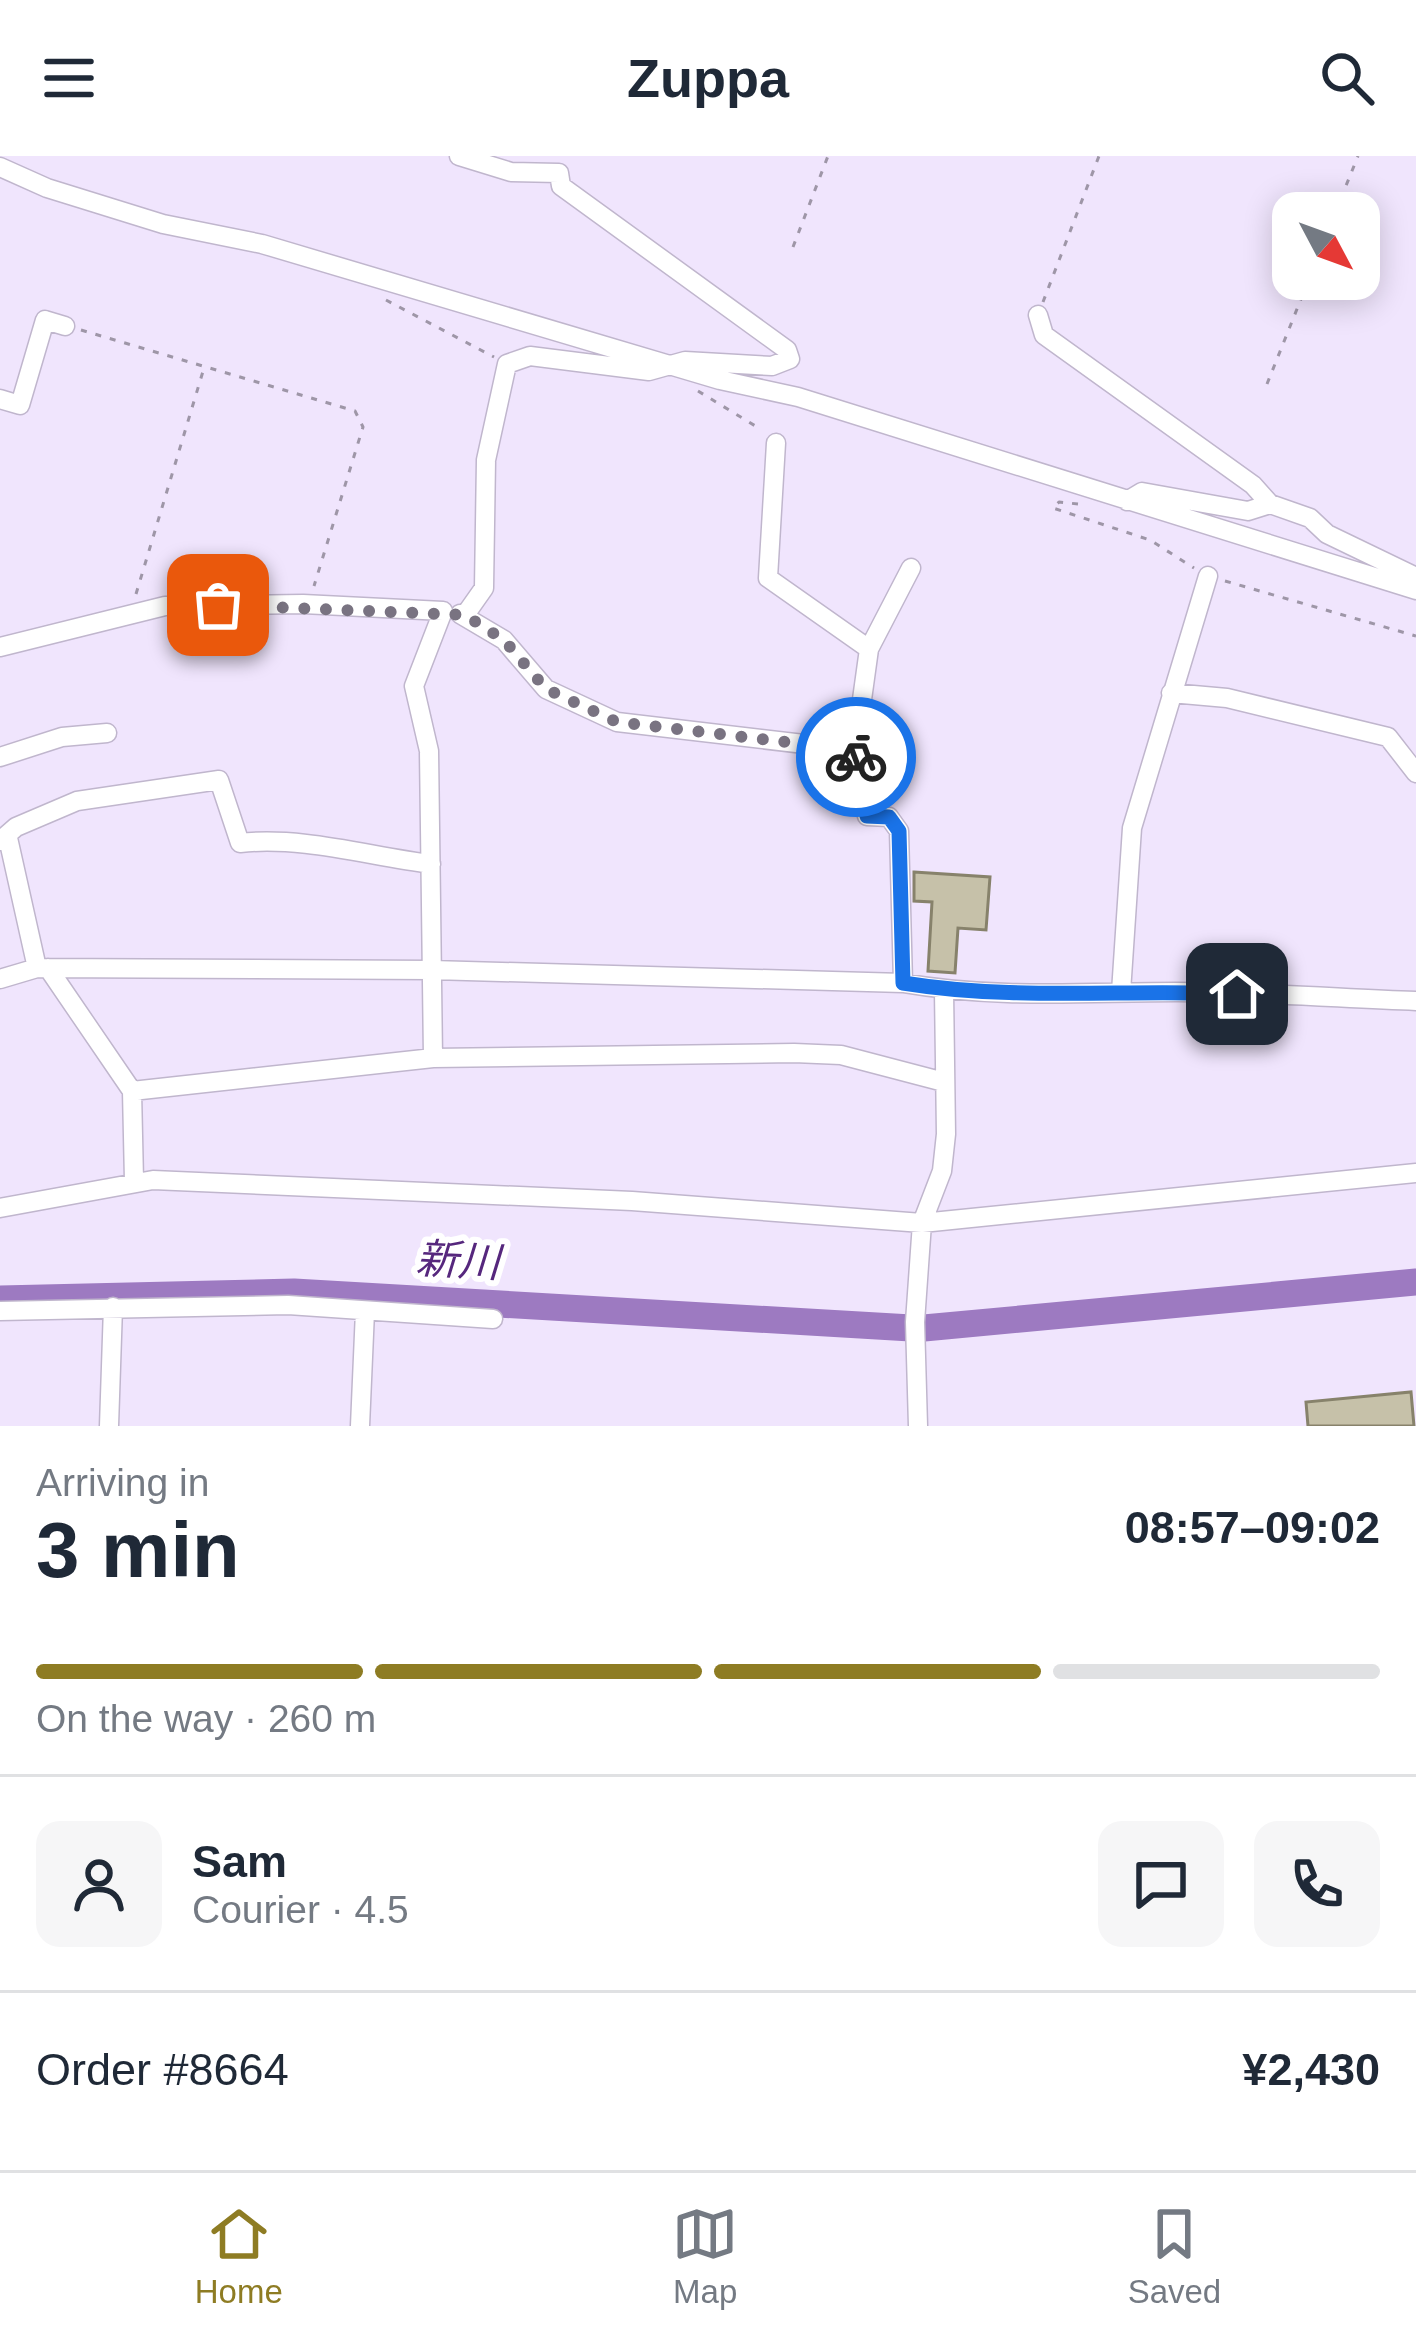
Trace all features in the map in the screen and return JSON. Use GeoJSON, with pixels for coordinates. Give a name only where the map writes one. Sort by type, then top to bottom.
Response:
{"type":"FeatureCollection","features":[{"type":"Feature","properties":{"kind":"street"},"geometry":{"type":"LineString","coordinates":[[459,156],[511,172],[559,173],[561,186],[787,350],[790,359],[772,366],[666,364],[649,371],[530,356],[508,364],[486,460],[484,588],[465,615]]}},
{"type":"Feature","properties":{"kind":"street"},"geometry":{"type":"LineString","coordinates":[[0,167],[47,188],[163,224],[262,244],[666,364],[798,397],[1416,590]]}},
{"type":"Feature","properties":{"kind":"street"},"geometry":{"type":"LineString","coordinates":[[1038,315],[1044,335],[1253,485],[1270,504],[1310,518],[1328,534],[1416,577]]}},
{"type":"Feature","properties":{"kind":"street"},"geometry":{"type":"LineString","coordinates":[[0,399],[20,405],[45,320],[65,326]]}},
{"type":"Feature","properties":{"kind":"street"},"geometry":{"type":"LineString","coordinates":[[776,443],[768,578],[869,649]]}},
{"type":"Feature","properties":{"kind":"street"},"geometry":{"type":"LineString","coordinates":[[1127,501],[1142,492],[1248,511],[1270,504]]}},
{"type":"Feature","properties":{"kind":"street"},"geometry":{"type":"LineString","coordinates":[[903,983],[899,831],[889,817],[867,816],[855,750],[869,649],[911,568]]}},
{"type":"Feature","properties":{"kind":"street"},"geometry":{"type":"LineString","coordinates":[[1121,992],[1132,828],[1208,576]]}},
{"type":"Feature","properties":{"kind":"street"},"geometry":{"type":"LineString","coordinates":[[0,647],[130,611],[190,604],[443,611],[465,615],[504,640],[546,689],[617,722],[855,750]]}},
{"type":"Feature","properties":{"kind":"street"},"geometry":{"type":"LineString","coordinates":[[433,1058],[429,751],[414,686],[443,611]]}},
{"type":"Feature","properties":{"kind":"street"},"geometry":{"type":"LineString","coordinates":[[1171,693],[1227,698],[1388,737],[1416,773]]}},
{"type":"Feature","properties":{"kind":"street"},"geometry":{"type":"LineString","coordinates":[[0,757],[62,737],[106,733]]}},
{"type":"Feature","properties":{"kind":"street"},"geometry":{"type":"LineString","coordinates":[[134,1181],[132,1091],[42,968],[4,840],[16,827],[77,801],[219,780],[240,843],[285,838],[323,850],[431,864]]}},
{"type":"Feature","properties":{"kind":"street"},"geometry":{"type":"LineString","coordinates":[[0,979],[42,968],[432,970],[903,983],[944,992],[1416,1001]]}},
{"type":"Feature","properties":{"kind":"street"},"geometry":{"type":"LineString","coordinates":[[918,1426],[915,1322],[922,1223],[942,1171],[944,992]]}},
{"type":"Feature","properties":{"kind":"street"},"geometry":{"type":"LineString","coordinates":[[132,1091],[433,1058],[794,1053],[842,1055],[944,1082]]}},
{"type":"Feature","properties":{"kind":"street"},"geometry":{"type":"LineString","coordinates":[[0,1208],[134,1181],[632,1201],[922,1223],[1416,1173]]}},
{"type":"Feature","properties":{"kind":"street"},"geometry":{"type":"LineString","coordinates":[[0,1311],[288,1305],[493,1319]]}},
{"type":"Feature","properties":{"kind":"street"},"geometry":{"type":"LineString","coordinates":[[109,1426],[113,1306]]}},
{"type":"Feature","properties":{"kind":"street"},"geometry":{"type":"LineString","coordinates":[[360,1426],[365,1311]]}},
{"type":"Feature","properties":{"kind":"path"},"geometry":{"type":"LineString","coordinates":[[793,247],[828,156]]}},
{"type":"Feature","properties":{"kind":"path"},"geometry":{"type":"LineString","coordinates":[[1038,315],[1099,156]]}},
{"type":"Feature","properties":{"kind":"path"},"geometry":{"type":"LineString","coordinates":[[1343,192],[1358,156]]}},
{"type":"Feature","properties":{"kind":"path"},"geometry":{"type":"LineString","coordinates":[[385,299],[508,364]]}},
{"type":"Feature","properties":{"kind":"path"},"geometry":{"type":"LineString","coordinates":[[1268,384],[1301,300]]}},
{"type":"Feature","properties":{"kind":"path"},"geometry":{"type":"LineString","coordinates":[[65,326],[355,411],[363,428],[308,604]]}},
{"type":"Feature","properties":{"kind":"path"},"geometry":{"type":"LineString","coordinates":[[130,611],[205,366]]}},
{"type":"Feature","properties":{"kind":"path"},"geometry":{"type":"LineString","coordinates":[[691,387],[776,443]]}},
{"type":"Feature","properties":{"kind":"path"},"geometry":{"type":"LineString","coordinates":[[1095,505],[1059,502],[1053,508],[1150,540],[1208,576],[1416,636]]}},
{"type":"Feature","properties":{"kind":"building"},"geometry":{"type":"Polygon","coordinates":[[[914,872],[990,877],[986,930],[958,928],[955,973],[928,971],[932,902],[914,901],[914,872]]]}},
{"type":"Feature","properties":{"kind":"building"},"geometry":{"type":"Polygon","coordinates":[[[1411,1392],[1414,1426],[1308,1426],[1306,1402],[1411,1392]]]}},
{"type":"Feature","properties":{"kind":"waterway","name":"新川"},"geometry":{"type":"LineString","coordinates":[[924,1328],[1416,1282]]}},
{"type":"Feature","properties":{"kind":"waterway","name":"新川"},"geometry":{"type":"LineString","coordinates":[[0,1299],[294,1292],[911,1328]]}},
{"type":"Feature","properties":{"kind":"way so far"},"geometry":{"type":"LineString","coordinates":[[218,605],[303,604],[465,615],[504,640],[546,689],[589,712],[617,722],[742,733],[855,750],[856,757]]}},
{"type":"Feature","properties":{"kind":"route"},"geometry":{"type":"LineString","coordinates":[[856,757],[867,816],[889,817],[899,831],[903,983],[944,992],[1237,994]]}}]}
